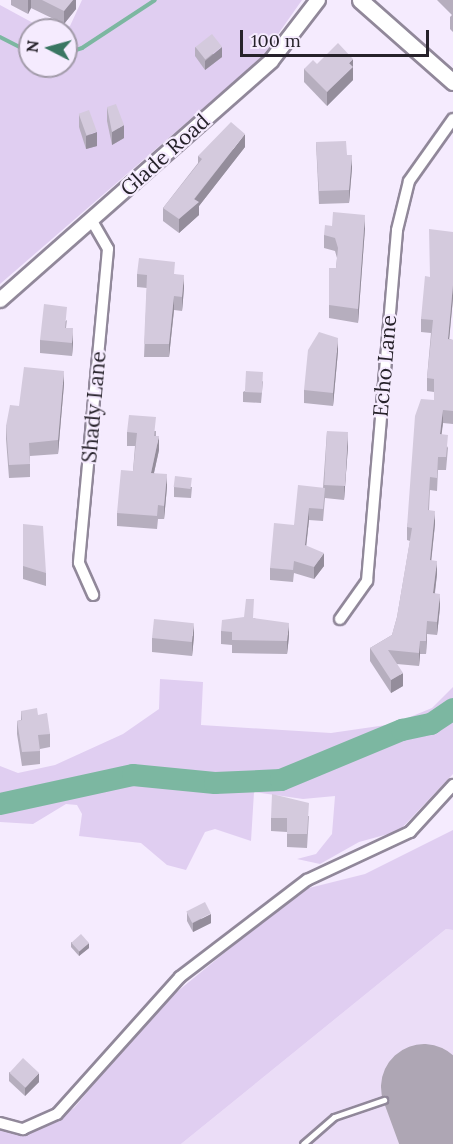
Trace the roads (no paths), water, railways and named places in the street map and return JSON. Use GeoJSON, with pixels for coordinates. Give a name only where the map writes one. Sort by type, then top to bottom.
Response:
{"type":"FeatureCollection","features":[{"type":"Feature","properties":{"kind":"main road"},"geometry":{"type":"LineString","coordinates":[[360,0],[453,82]]}},
{"type":"Feature","properties":{"kind":"street","name":"Glade Road"},"geometry":{"type":"LineString","coordinates":[[0,300],[92,221],[271,60],[318,0]]}},
{"type":"Feature","properties":{"kind":"street","name":"Echo Lane"},"geometry":{"type":"LineString","coordinates":[[340,619],[367,581],[397,230],[409,181],[453,119]]}},
{"type":"Feature","properties":{"kind":"street","name":"Shady Lane"},"geometry":{"type":"LineString","coordinates":[[92,221],[108,249],[79,563],[93,595]]}},
{"type":"Feature","properties":{"kind":"street"},"geometry":{"type":"LineString","coordinates":[[0,1124],[23,1129],[57,1114],[180,977],[307,880],[410,832],[453,785]]}},
{"type":"Feature","properties":{"kind":"lane"},"geometry":{"type":"LineString","coordinates":[[303,1144],[334,1117],[384,1100]]}},
{"type":"Feature","properties":{"kind":"waterway"},"geometry":{"type":"LineString","coordinates":[[78,49],[155,0]]}},
{"type":"Feature","properties":{"kind":"waterway"},"geometry":{"type":"LineString","coordinates":[[0,37],[18,46]]}},
{"type":"Feature","properties":{"kind":"waterway"},"geometry":{"type":"LineString","coordinates":[[0,804],[133,775],[215,783],[281,780],[402,730],[431,724],[453,709]]}}]}
